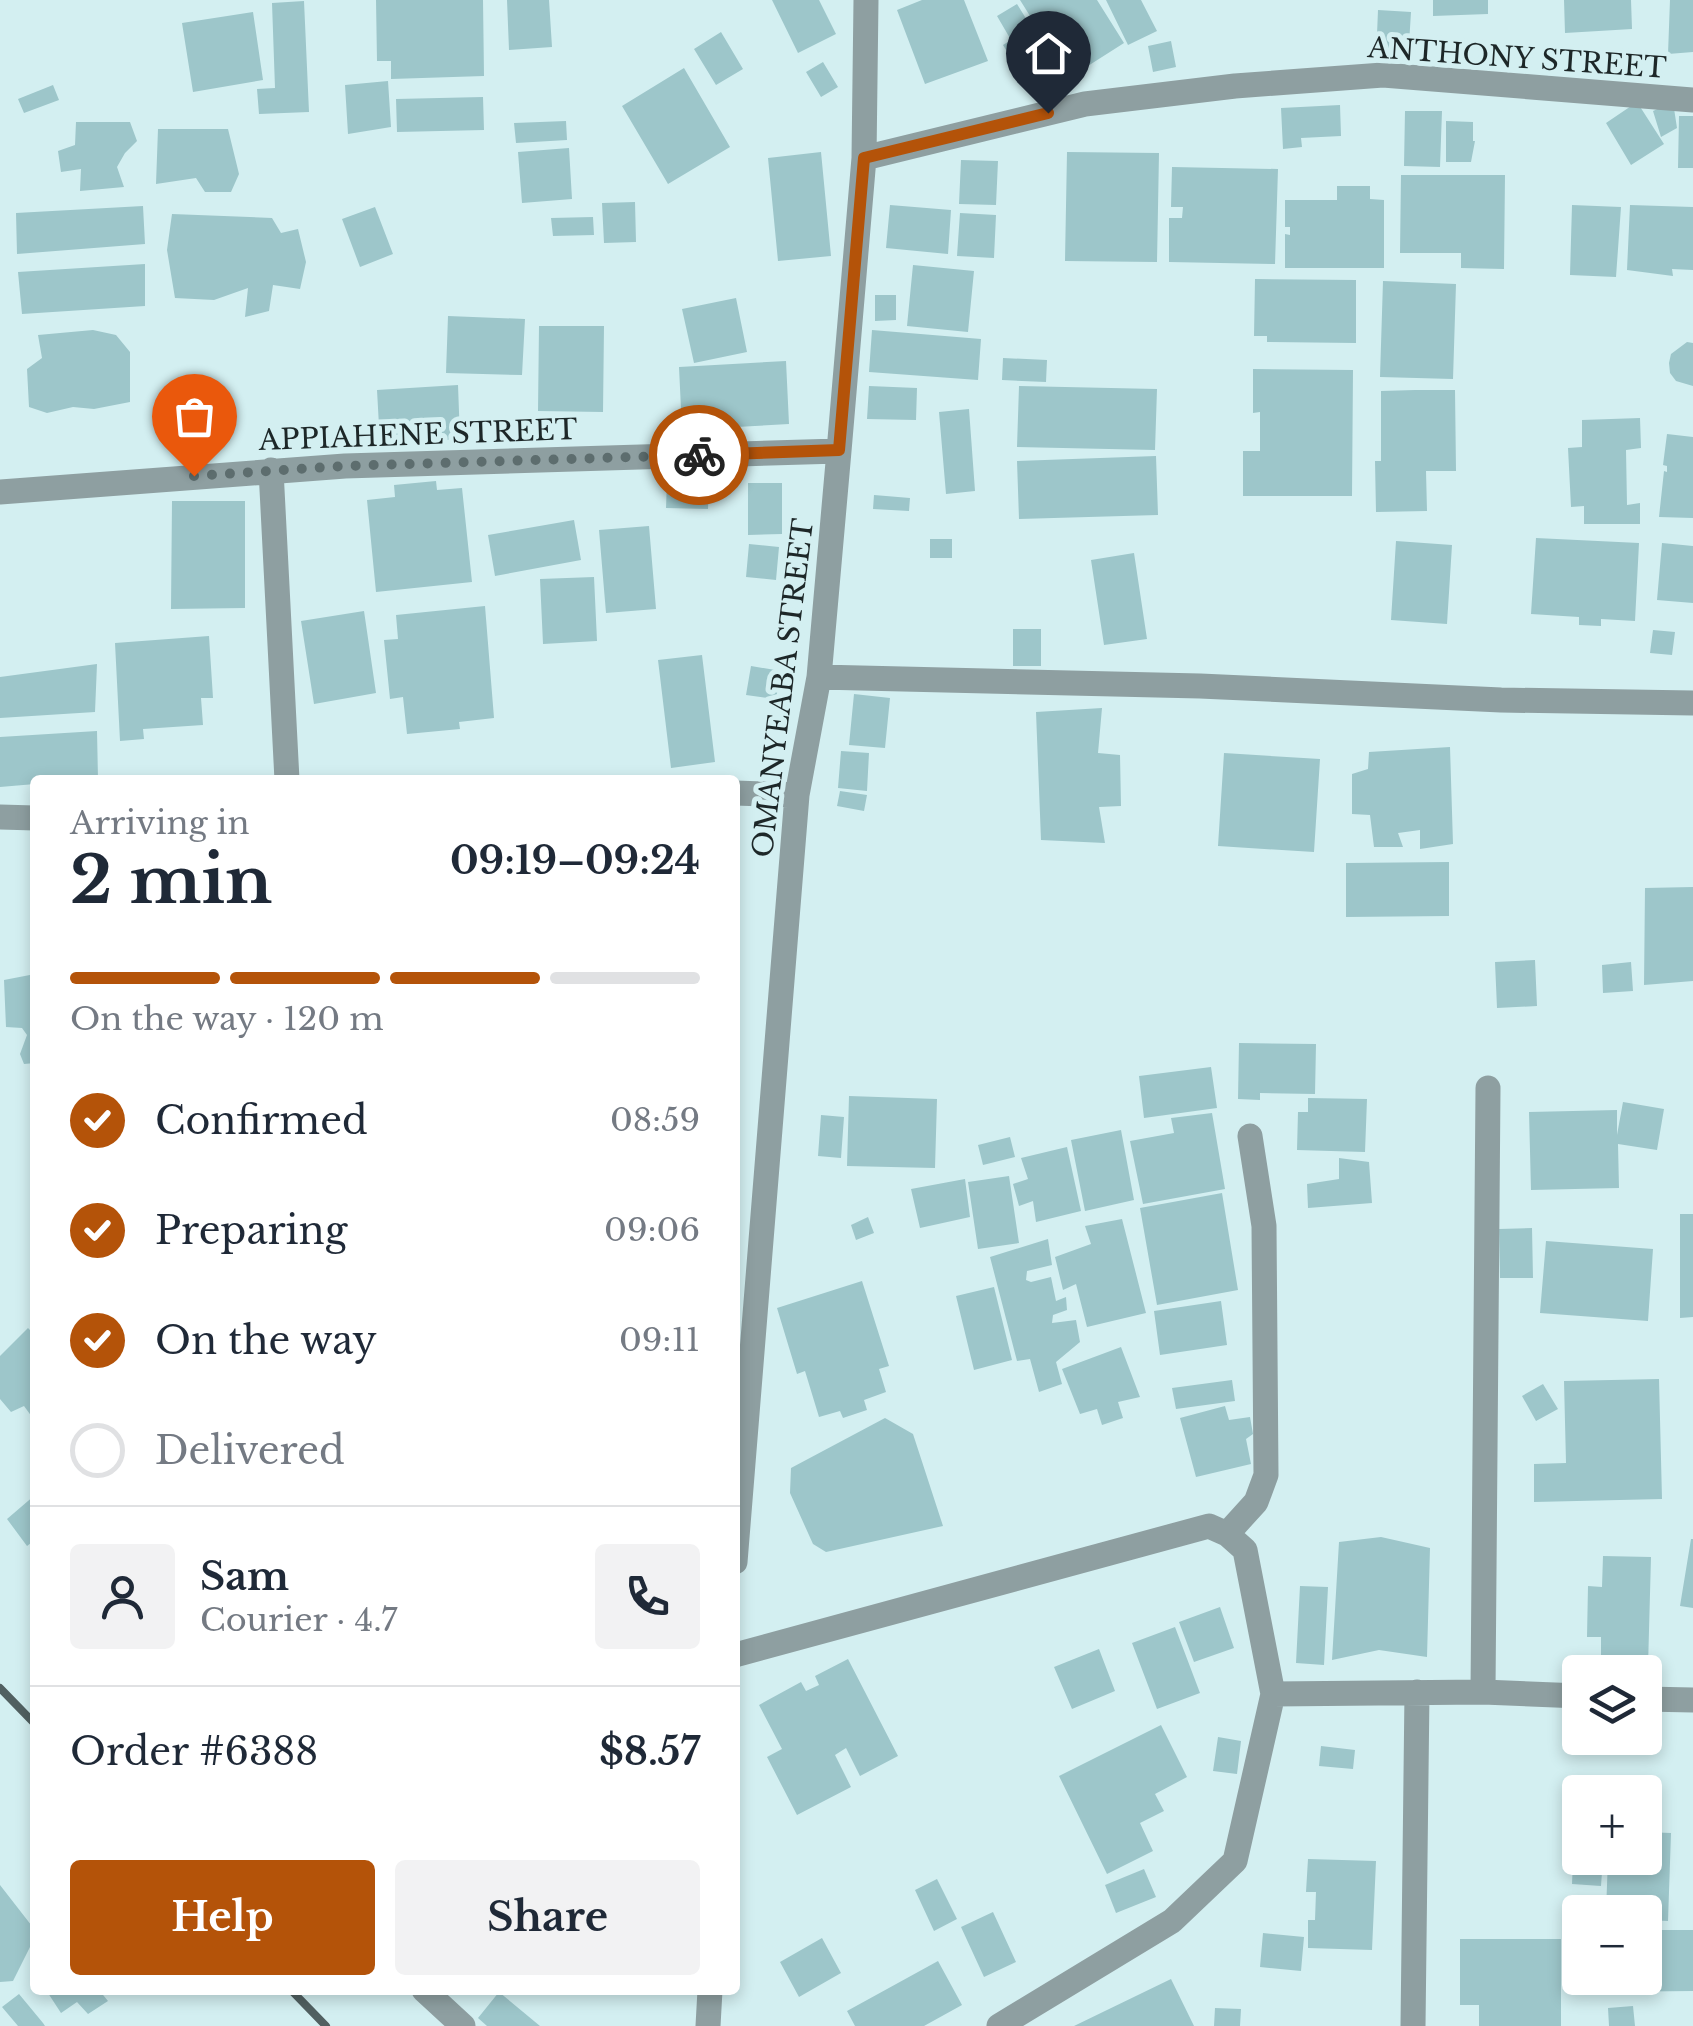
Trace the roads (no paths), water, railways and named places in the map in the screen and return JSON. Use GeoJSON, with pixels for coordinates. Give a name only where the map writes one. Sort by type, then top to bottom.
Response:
{"type":"FeatureCollection","features":[{"type":"Feature","properties":{"kind":"street","name":"OMANYEABA STREET"},"geometry":{"type":"LineString","coordinates":[[740,1501],[798,795],[820,677],[864,158],[866,0]]}},
{"type":"Feature","properties":{"kind":"street","name":"ANTHONY STREET"},"geometry":{"type":"LineString","coordinates":[[864,158],[1085,104],[1253,84],[1383,76],[1693,100]]}},
{"type":"Feature","properties":{"kind":"street","name":"APPIAHENE STREET"},"geometry":{"type":"LineString","coordinates":[[0,492],[271,470],[839,450]]}},
{"type":"Feature","properties":{"kind":"street"},"geometry":{"type":"LineString","coordinates":[[271,470],[287,775]]}},
{"type":"Feature","properties":{"kind":"street"},"geometry":{"type":"LineString","coordinates":[[820,677],[1693,704]]}},
{"type":"Feature","properties":{"kind":"street"},"geometry":{"type":"LineString","coordinates":[[740,793],[798,795]]}},
{"type":"Feature","properties":{"kind":"street"},"geometry":{"type":"LineString","coordinates":[[0,817],[30,818]]}},
{"type":"Feature","properties":{"kind":"street"},"geometry":{"type":"LineString","coordinates":[[1483,1692],[1488,1088]]}},
{"type":"Feature","properties":{"kind":"street"},"geometry":{"type":"LineString","coordinates":[[1227,1534],[1256,1502],[1266,1475],[1264,1226],[1250,1136]]}},
{"type":"Feature","properties":{"kind":"street"},"geometry":{"type":"LineString","coordinates":[[740,1655],[1209,1526],[1227,1534],[1244,1550],[1273,1694],[1234,1861],[1172,1920],[999,2026]]}},
{"type":"Feature","properties":{"kind":"street"},"geometry":{"type":"LineString","coordinates":[[1413,2026],[1417,1692]]}},
{"type":"Feature","properties":{"kind":"street"},"geometry":{"type":"LineString","coordinates":[[1273,1694],[1562,1695]]}},
{"type":"Feature","properties":{"kind":"street"},"geometry":{"type":"LineString","coordinates":[[1662,1699],[1693,1700]]}},
{"type":"Feature","properties":{"kind":"street"},"geometry":{"type":"LineString","coordinates":[[430,1995],[464,2026]]}},
{"type":"Feature","properties":{"kind":"street"},"geometry":{"type":"LineString","coordinates":[[708,2026],[710,1995]]}},
{"type":"Feature","properties":{"kind":"railway"},"geometry":{"type":"LineString","coordinates":[[0,1688],[30,1719]]}},
{"type":"Feature","properties":{"kind":"railway"},"geometry":{"type":"LineString","coordinates":[[296,1995],[326,2026]]}}]}
